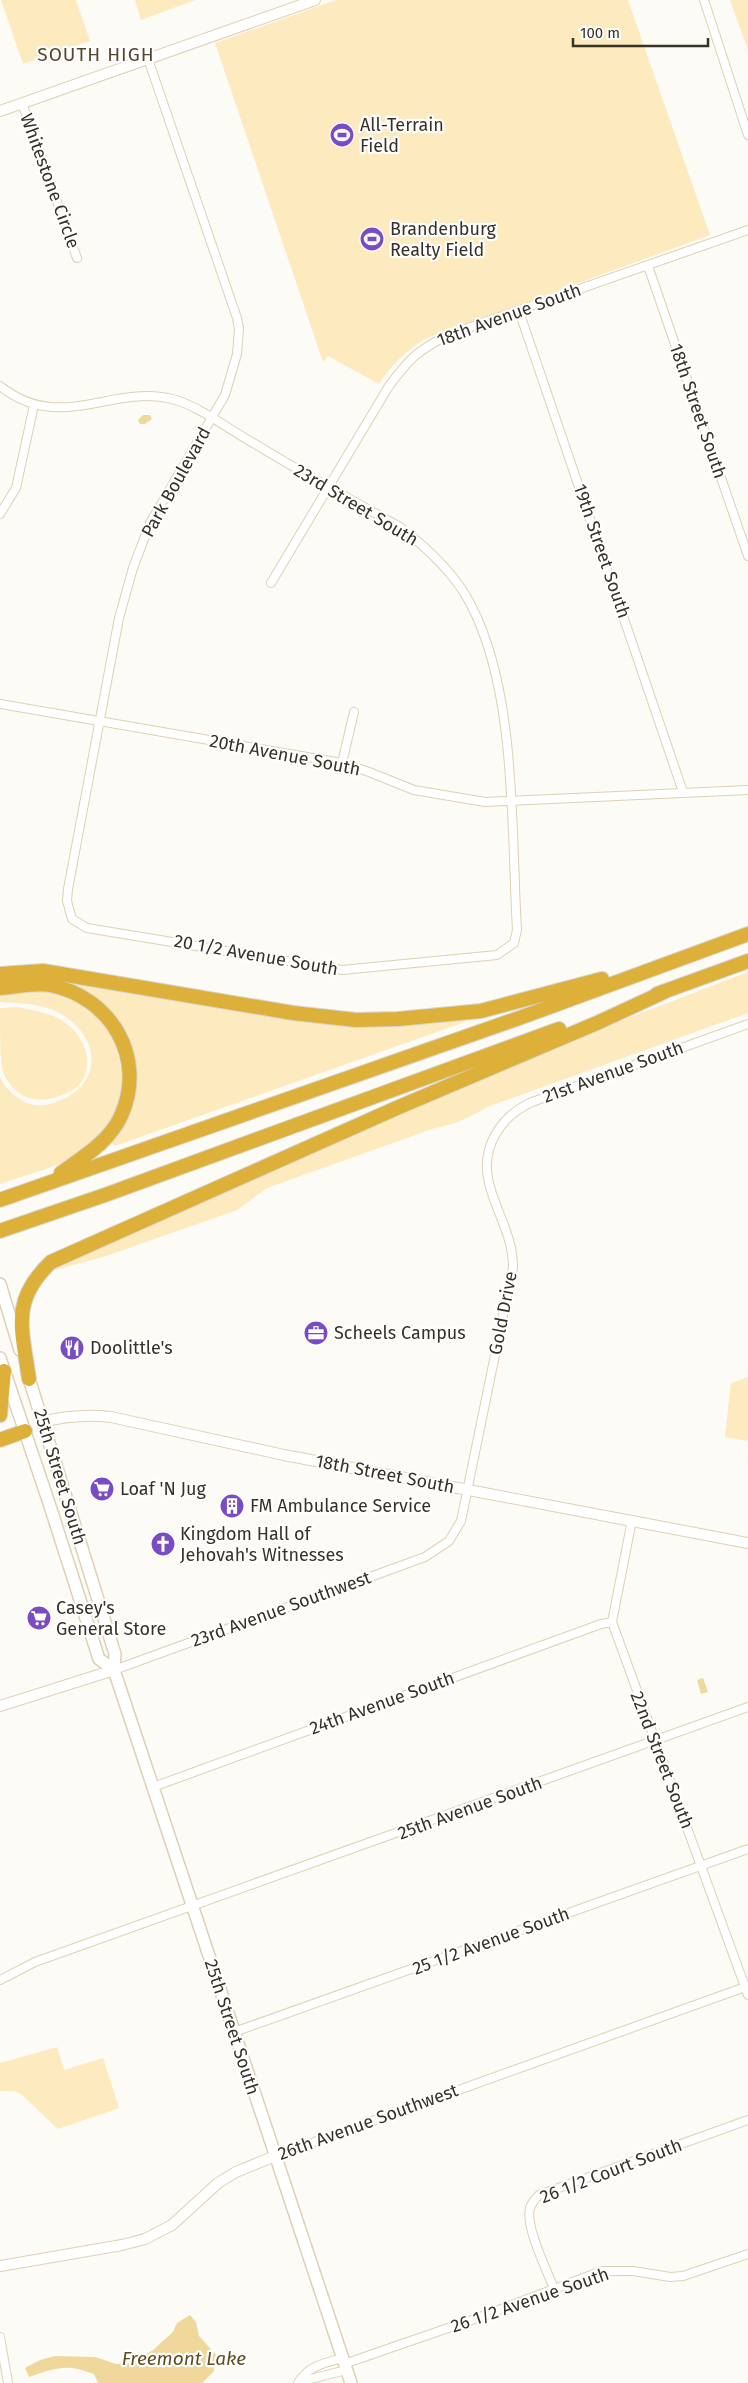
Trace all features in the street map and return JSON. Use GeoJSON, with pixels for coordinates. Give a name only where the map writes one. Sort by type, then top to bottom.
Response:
{"type":"FeatureCollection","features":[{"type":"Feature","properties":{"kind":"highway"},"geometry":{"type":"LineString","coordinates":[[0,1200],[748,934]]}},
{"type":"Feature","properties":{"kind":"highway"},"geometry":{"type":"LineString","coordinates":[[0,974],[43,971],[292,1013],[356,1020],[398,1019],[481,1011],[690,956]]}},
{"type":"Feature","properties":{"kind":"highway"},"geometry":{"type":"LineString","coordinates":[[0,1230],[105,1195],[298,1123],[748,961]]}},
{"type":"Feature","properties":{"kind":"highway"},"geometry":{"type":"LineString","coordinates":[[0,988],[49,984],[82,996],[103,1013],[121,1036],[129,1062],[130,1086],[120,1116],[99,1146],[46,1183]]}},
{"type":"Feature","properties":{"kind":"highway"},"geometry":{"type":"LineString","coordinates":[[29,1378],[21,1321],[22,1307],[26,1294],[37,1275],[51,1262],[176,1205],[597,1023],[664,992]]}},
{"type":"Feature","properties":{"kind":"highway"},"geometry":{"type":"LineString","coordinates":[[0,1415],[4,1372]]}},
{"type":"Feature","properties":{"kind":"highway"},"geometry":{"type":"LineString","coordinates":[[0,1440],[25,1431]]}},
{"type":"Feature","properties":{"kind":"main road","name":"25th Street South"},"geometry":{"type":"LineString","coordinates":[[0,1284],[115,1654],[114,1670],[350,2383]]}},
{"type":"Feature","properties":{"kind":"main road","name":"25th Street South"},"geometry":{"type":"LineString","coordinates":[[0,1358],[99,1660],[114,1670]]}},
{"type":"Feature","properties":{"kind":"main road","name":"18th Street South"},"geometry":{"type":"LineString","coordinates":[[25,1431],[42,1422]]}},
{"type":"Feature","properties":{"kind":"street"},"geometry":{"type":"LineString","coordinates":[[0,111],[315,0]]}},
{"type":"Feature","properties":{"kind":"street"},"geometry":{"type":"LineString","coordinates":[[704,0],[748,135]]}},
{"type":"Feature","properties":{"kind":"street","name":"Park Boulevard"},"geometry":{"type":"LineString","coordinates":[[126,934],[78,924],[72,919],[67,901],[99,721],[119,618],[133,568],[150,523],[225,395],[237,354],[238,330],[236,318],[148,59]]}},
{"type":"Feature","properties":{"kind":"street","name":"Whitestone Circle"},"geometry":{"type":"LineString","coordinates":[[22,103],[77,258]]}},
{"type":"Feature","properties":{"kind":"street","name":"18th Avenue South"},"geometry":{"type":"LineString","coordinates":[[271,583],[390,386],[406,363],[423,348],[448,335],[748,230]]}},
{"type":"Feature","properties":{"kind":"street","name":"18th Street South"},"geometry":{"type":"LineString","coordinates":[[648,266],[748,556]]}},
{"type":"Feature","properties":{"kind":"street","name":"19th Street South"},"geometry":{"type":"LineString","coordinates":[[520,311],[683,792]]}},
{"type":"Feature","properties":{"kind":"street","name":"23rd Street South"},"geometry":{"type":"LineString","coordinates":[[0,386],[23,401],[34,405],[57,408],[84,406],[148,396],[171,398],[188,404],[400,527],[420,542],[445,569],[471,603],[489,646],[503,716],[511,801],[516,930],[514,943],[497,955],[446,961]]}},
{"type":"Feature","properties":{"kind":"street"},"geometry":{"type":"LineString","coordinates":[[0,514],[16,488],[34,405]]}},
{"type":"Feature","properties":{"kind":"street","name":"20th Avenue South"},"geometry":{"type":"LineString","coordinates":[[0,704],[342,764],[369,772],[414,790],[486,802],[748,790]]}},
{"type":"Feature","properties":{"kind":"street"},"geometry":{"type":"LineString","coordinates":[[342,764],[354,712]]}},
{"type":"Feature","properties":{"kind":"street","name":"20 1/2 Avenue South"},"geometry":{"type":"LineString","coordinates":[[126,934],[342,970],[446,961]]}},
{"type":"Feature","properties":{"kind":"street","name":"21st Avenue South"},"geometry":{"type":"LineString","coordinates":[[492,1140],[500,1124],[510,1114],[532,1102],[748,1024]]}},
{"type":"Feature","properties":{"kind":"street","name":"Gold Drive"},"geometry":{"type":"LineString","coordinates":[[468,1489],[513,1267],[510,1239],[488,1182],[487,1161],[492,1140]]}},
{"type":"Feature","properties":{"kind":"street","name":"18th Street South"},"geometry":{"type":"LineString","coordinates":[[42,1422],[76,1415],[111,1417],[248,1448],[748,1543]]}},
{"type":"Feature","properties":{"kind":"street","name":"23rd Avenue Southwest"},"geometry":{"type":"LineString","coordinates":[[0,1706],[114,1670],[428,1555],[449,1541],[461,1521],[468,1489]]}},
{"type":"Feature","properties":{"kind":"street"},"geometry":{"type":"LineString","coordinates":[[612,1622],[632,1520]]}},
{"type":"Feature","properties":{"kind":"street","name":"22nd Street South"},"geometry":{"type":"LineString","coordinates":[[612,1622],[747,1989]]}},
{"type":"Feature","properties":{"kind":"street","name":"24th Avenue South"},"geometry":{"type":"LineString","coordinates":[[153,1787],[612,1622]]}},
{"type":"Feature","properties":{"kind":"street","name":"25th Avenue South"},"geometry":{"type":"LineString","coordinates":[[0,1980],[35,1962],[748,1707]]}},
{"type":"Feature","properties":{"kind":"street","name":"25 1/2 Avenue South"},"geometry":{"type":"LineString","coordinates":[[234,2032],[748,1849]]}},
{"type":"Feature","properties":{"kind":"street","name":"26th Avenue Southwest"},"geometry":{"type":"LineString","coordinates":[[0,2266],[122,2245],[145,2239],[172,2224],[218,2183],[236,2172],[274,2156],[747,1989]]}},
{"type":"Feature","properties":{"kind":"street","name":"26 1/2 Court South"},"geometry":{"type":"LineString","coordinates":[[554,2289],[530,2222],[530,2210],[533,2201],[539,2195],[748,2120]]}},
{"type":"Feature","properties":{"kind":"street","name":"26 1/2 Avenue South"},"geometry":{"type":"LineString","coordinates":[[344,2364],[609,2270],[633,2271],[670,2277],[683,2276],[748,2254]]}},
{"type":"Feature","properties":{"kind":"street"},"geometry":{"type":"LineString","coordinates":[[0,2337],[8,2383]]}},
{"type":"Feature","properties":{"kind":"street"},"geometry":{"type":"LineString","coordinates":[[298,2383],[344,2364]]}},
{"type":"Feature","properties":{"kind":"street"},"geometry":{"type":"LineString","coordinates":[[298,2383],[309,2369],[344,2364]]}},
{"type":"Feature","properties":{"kind":"shaded area"},"geometry":{"type":"Polygon","coordinates":[[[1,0],[76,0],[90,41],[23,64],[1,0]]]}},
{"type":"Feature","properties":{"kind":"shaded area"},"geometry":{"type":"Polygon","coordinates":[[[135,0],[195,0],[141,20],[135,0]]]}},
{"type":"Feature","properties":{"kind":"shaded area"},"geometry":{"type":"Polygon","coordinates":[[[336,0],[628,0],[710,235],[425,339],[399,359],[379,384],[328,356],[323,362],[215,43],[336,0]]]}},
{"type":"Feature","properties":{"kind":"shaded area"},"geometry":{"type":"Polygon","coordinates":[[[730,0],[748,0],[748,50],[730,0]]]}},
{"type":"Feature","properties":{"kind":"shaded area"},"geometry":{"type":"Polygon","coordinates":[[[748,972],[748,1013],[487,1107],[456,1123],[435,1128],[267,1188],[237,1210],[106,1256],[51,1271],[53,1265],[519,1060],[748,972]]]}},
{"type":"Feature","properties":{"kind":"shaded area"},"geometry":{"type":"Polygon","coordinates":[[[63,979],[249,1011],[464,1016],[465,1022],[115,1146],[110,1142],[125,1119],[123,1033],[62,983],[63,979]]]}},
{"type":"Feature","properties":{"kind":"shaded area"},"geometry":{"type":"Polygon","coordinates":[[[41,990],[77,1001],[87,1007],[103,1023],[114,1042],[120,1062],[121,1083],[117,1104],[109,1123],[96,1141],[78,1155],[50,1168],[0,1184],[0,1077],[8,1090],[24,1101],[36,1105],[44,1105],[68,1097],[80,1088],[91,1066],[91,1053],[87,1040],[66,1017],[43,1007],[0,1002],[0,992],[41,990]]]}},
{"type":"Feature","properties":{"kind":"shaded area"},"geometry":{"type":"Polygon","coordinates":[[[18,1007],[58,1018],[73,1029],[79,1037],[86,1053],[87,1061],[83,1079],[74,1089],[52,1098],[34,1099],[18,1092],[6,1079],[1,1062],[0,1008],[18,1007]]]}},
{"type":"Feature","properties":{"kind":"shaded area"},"geometry":{"type":"Polygon","coordinates":[[[748,1377],[748,1441],[725,1437],[731,1383],[748,1377]]]}},
{"type":"Feature","properties":{"kind":"shaded area"},"geometry":{"type":"Polygon","coordinates":[[[57,2047],[64,2070],[103,2058],[119,2108],[58,2129],[21,2094],[14,2091],[0,2091],[0,2063],[57,2047]]]}},
{"type":"Feature","properties":{"kind":"water"},"geometry":{"type":"Polygon","coordinates":[[[143,415],[150,415],[152,419],[145,424],[140,424],[138,420],[143,415]]]}},
{"type":"Feature","properties":{"kind":"water"},"geometry":{"type":"Polygon","coordinates":[[[703,1678],[708,1692],[701,1694],[697,1680],[703,1678]]]}},
{"type":"Feature","properties":{"kind":"water","name":"Freemont Lake"},"geometry":{"type":"Polygon","coordinates":[[[190,2315],[196,2322],[199,2336],[216,2355],[214,2371],[202,2383],[98,2383],[94,2374],[76,2369],[55,2369],[29,2377],[25,2368],[40,2360],[55,2356],[95,2357],[116,2364],[131,2363],[153,2350],[173,2332],[177,2323],[190,2315]]]}},
{"type":"Feature","properties":{"kind":"place","name":"All-Terrain Field"},"geometry":{"type":"Point","coordinates":[342,135]}},
{"type":"Feature","properties":{"kind":"place","name":"Brandenburg Realty Field"},"geometry":{"type":"Point","coordinates":[372,239]}},
{"type":"Feature","properties":{"kind":"place","name":"Scheels Campus"},"geometry":{"type":"Point","coordinates":[316,1333]}},
{"type":"Feature","properties":{"kind":"place","name":"Doolittle's"},"geometry":{"type":"Point","coordinates":[72,1348]}},
{"type":"Feature","properties":{"kind":"place","name":"Loaf 'N Jug"},"geometry":{"type":"Point","coordinates":[102,1489]}},
{"type":"Feature","properties":{"kind":"place","name":"FM Ambulance Service"},"geometry":{"type":"Point","coordinates":[232,1506]}},
{"type":"Feature","properties":{"kind":"place","name":"Kingdom Hall of Jehovah's Witnesses"},"geometry":{"type":"Point","coordinates":[163,1544]}},
{"type":"Feature","properties":{"kind":"place","name":"Casey's General Store"},"geometry":{"type":"Point","coordinates":[39,1618]}},
{"type":"Feature","properties":{"kind":"district","name":"SOUTH HIGH"},"geometry":{"type":"Point","coordinates":[96,54]}}]}
